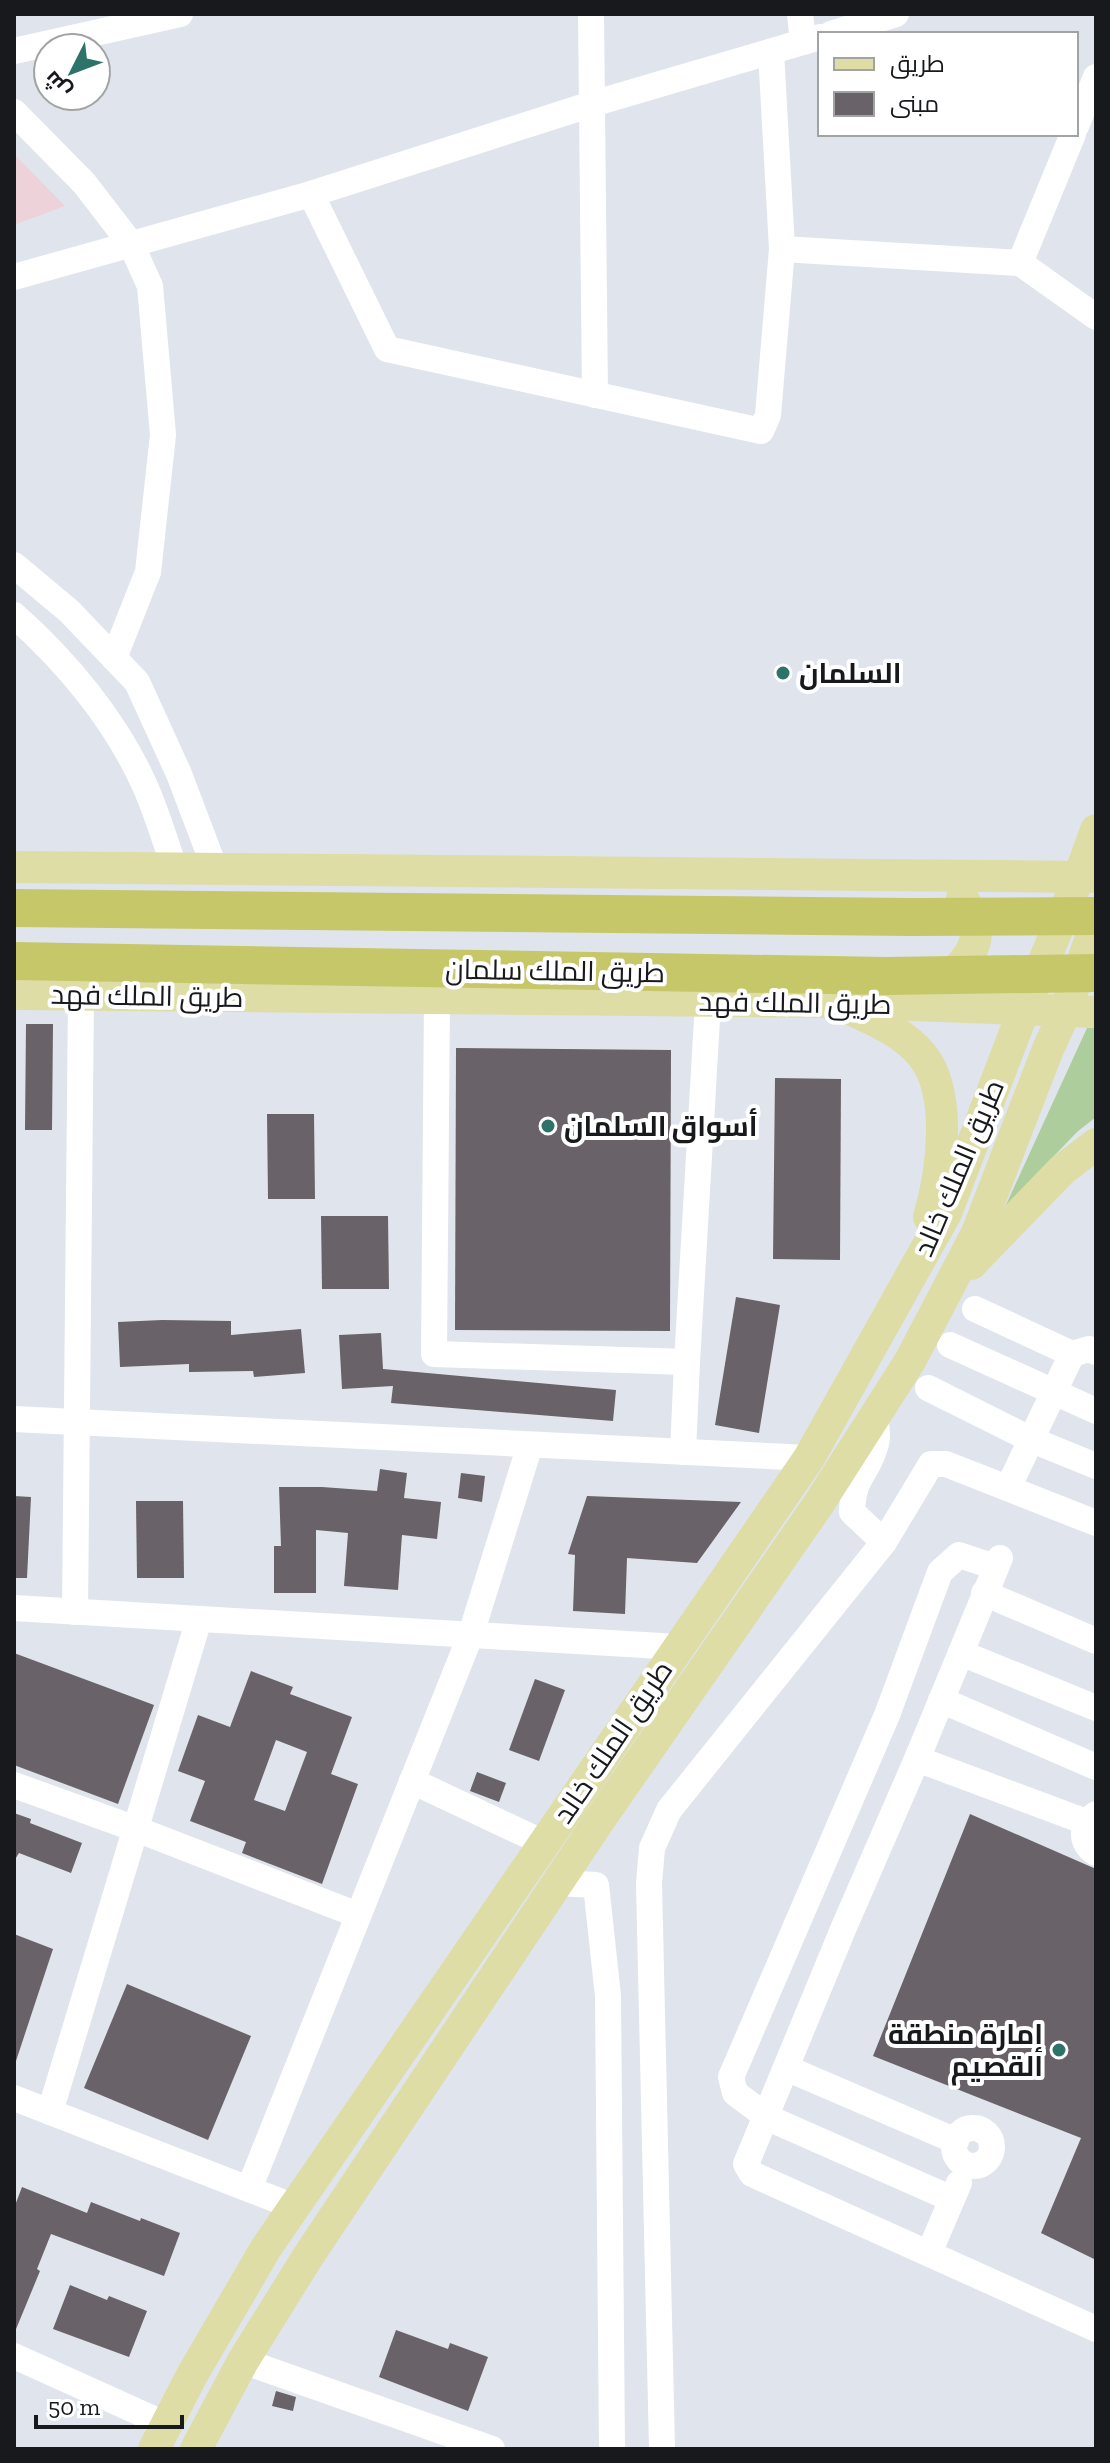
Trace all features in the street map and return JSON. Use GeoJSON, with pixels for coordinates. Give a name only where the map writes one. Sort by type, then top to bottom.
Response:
{"type":"FeatureCollection","features":[{"type":"Feature","properties":{"kind":"highway","name":"طريق الملك سلمان"},"geometry":{"type":"LineString","coordinates":[[14,908],[1096,916]]}},
{"type":"Feature","properties":{"kind":"highway","name":"طريق الملك سلمان"},"geometry":{"type":"LineString","coordinates":[[14,961],[886,976],[1096,973]]}},
{"type":"Feature","properties":{"kind":"main road"},"geometry":{"type":"LineString","coordinates":[[14,867],[1088,877],[1096,830]]}},
{"type":"Feature","properties":{"kind":"main road"},"geometry":{"type":"LineString","coordinates":[[840,1002],[935,990],[966,963],[976,939],[975,916],[955,887],[848,875]]}},
{"type":"Feature","properties":{"kind":"main road","name":"طريق الملك خالد"},"geometry":{"type":"LineString","coordinates":[[161,2437],[266,2248],[809,1458],[946,1213],[1024,1009],[1088,877]]}},
{"type":"Feature","properties":{"kind":"main road","name":"طريق الملك خالد"},"geometry":{"type":"LineString","coordinates":[[196,2449],[243,2361],[307,2258],[557,1883],[729,1636],[910,1361],[977,1233],[1048,1049],[1081,1012],[1096,923]]}},
{"type":"Feature","properties":{"kind":"main road","name":"طريق الملك فهد"},"geometry":{"type":"LineString","coordinates":[[14,994],[840,1002],[1081,1012]]}},
{"type":"Feature","properties":{"kind":"main road"},"geometry":{"type":"LineString","coordinates":[[840,1002],[890,1027],[923,1056],[939,1088],[941,1149],[931,1208],[910,1279]]}},
{"type":"Feature","properties":{"kind":"main road"},"geometry":{"type":"LineString","coordinates":[[947,1289],[1062,1170],[1096,1144]]}},
{"type":"Feature","properties":{"kind":"street"},"geometry":{"type":"LineString","coordinates":[[14,51],[180,14]]}},
{"type":"Feature","properties":{"kind":"street"},"geometry":{"type":"LineString","coordinates":[[591,14],[595,395]]}},
{"type":"Feature","properties":{"kind":"street"},"geometry":{"type":"LineString","coordinates":[[14,277],[311,194],[592,104],[812,40],[800,14]]}},
{"type":"Feature","properties":{"kind":"street"},"geometry":{"type":"LineString","coordinates":[[838,32],[896,14]]}},
{"type":"Feature","properties":{"kind":"street"},"geometry":{"type":"LineString","coordinates":[[311,194],[387,349],[761,431],[768,415],[782,249],[771,52]]}},
{"type":"Feature","properties":{"kind":"street"},"geometry":{"type":"LineString","coordinates":[[1078,121],[1096,77]]}},
{"type":"Feature","properties":{"kind":"street"},"geometry":{"type":"LineString","coordinates":[[14,112],[84,183],[131,244],[150,286],[163,435],[148,572],[114,658]]}},
{"type":"Feature","properties":{"kind":"street"},"geometry":{"type":"LineString","coordinates":[[1020,263],[1072,136]]}},
{"type":"Feature","properties":{"kind":"street"},"geometry":{"type":"LineString","coordinates":[[782,249],[1020,263],[1096,317]]}},
{"type":"Feature","properties":{"kind":"street"},"geometry":{"type":"LineString","coordinates":[[14,565],[69,611],[137,682],[179,774],[215,869]]}},
{"type":"Feature","properties":{"kind":"street"},"geometry":{"type":"LineString","coordinates":[[14,615],[46,644],[105,715],[145,786],[175,869]]}},
{"type":"Feature","properties":{"kind":"street"},"geometry":{"type":"LineString","coordinates":[[75,1612],[81,995]]}},
{"type":"Feature","properties":{"kind":"street"},"geometry":{"type":"LineString","coordinates":[[437,999],[434,1354],[687,1362]]}},
{"type":"Feature","properties":{"kind":"street"},"geometry":{"type":"LineString","coordinates":[[683,1452],[708,1002]]}},
{"type":"Feature","properties":{"kind":"street"},"geometry":{"type":"LineString","coordinates":[[975,1309],[1084,1353],[1054,1393],[1008,1488]]}},
{"type":"Feature","properties":{"kind":"street"},"geometry":{"type":"LineString","coordinates":[[950,1345],[1096,1411]]}},
{"type":"Feature","properties":{"kind":"street"},"geometry":{"type":"LineString","coordinates":[[928,1388],[1032,1440],[1096,1466]]}},
{"type":"Feature","properties":{"kind":"street"},"geometry":{"type":"LineString","coordinates":[[875,1416],[878,1436],[875,1450],[852,1491],[852,1512],[884,1542]]}},
{"type":"Feature","properties":{"kind":"street"},"geometry":{"type":"LineString","coordinates":[[14,1419],[809,1458]]}},
{"type":"Feature","properties":{"kind":"street"},"geometry":{"type":"LineString","coordinates":[[249,2189],[471,1634],[530,1445]]}},
{"type":"Feature","properties":{"kind":"street"},"geometry":{"type":"LineString","coordinates":[[662,2449],[649,1883],[652,1848],[669,1810],[884,1542],[931,1464],[946,1464],[1096,1523]]}},
{"type":"Feature","properties":{"kind":"street"},"geometry":{"type":"LineString","coordinates":[[952,2199],[766,2117],[735,2093],[731,2077],[887,1715],[940,1572],[959,1555],[997,1562],[929,1731],[844,1927],[766,2117],[746,2164],[752,2174],[1096,2329]]}},
{"type":"Feature","properties":{"kind":"street"},"geometry":{"type":"LineString","coordinates":[[984,1593],[1096,1641]]}},
{"type":"Feature","properties":{"kind":"street"},"geometry":{"type":"LineString","coordinates":[[14,1608],[678,1647]]}},
{"type":"Feature","properties":{"kind":"street"},"geometry":{"type":"LineString","coordinates":[[50,2112],[199,1619]]}},
{"type":"Feature","properties":{"kind":"street"},"geometry":{"type":"LineString","coordinates":[[961,1653],[1096,1708]]}},
{"type":"Feature","properties":{"kind":"street"},"geometry":{"type":"LineString","coordinates":[[941,1700],[1096,1767]]}},
{"type":"Feature","properties":{"kind":"street"},"geometry":{"type":"LineString","coordinates":[[887,1715],[929,1731]]}},
{"type":"Feature","properties":{"kind":"street"},"geometry":{"type":"LineString","coordinates":[[917,1759],[1091,1818],[1083,1832],[1085,1842],[1096,1853]]}},
{"type":"Feature","properties":{"kind":"street"},"geometry":{"type":"LineString","coordinates":[[412,1781],[544,1843]]}},
{"type":"Feature","properties":{"kind":"street"},"geometry":{"type":"LineString","coordinates":[[14,1785],[358,1915]]}},
{"type":"Feature","properties":{"kind":"street"},"geometry":{"type":"LineString","coordinates":[[557,1883],[596,1885],[608,1996],[612,2449]]}},
{"type":"Feature","properties":{"kind":"street"},"geometry":{"type":"LineString","coordinates":[[802,1911],[844,1927]]}},
{"type":"Feature","properties":{"kind":"street"},"geometry":{"type":"LineString","coordinates":[[786,2068],[956,2141],[961,2133],[970,2129],[988,2135],[992,2144],[991,2154],[986,2162],[977,2166],[967,2165],[929,2253]]}},
{"type":"Feature","properties":{"kind":"street"},"geometry":{"type":"LineString","coordinates":[[14,2098],[295,2207]]}},
{"type":"Feature","properties":{"kind":"street"},"geometry":{"type":"LineString","coordinates":[[14,2356],[161,2437]]}},
{"type":"Feature","properties":{"kind":"street"},"geometry":{"type":"LineString","coordinates":[[243,2361],[492,2449]]}},
{"type":"Feature","properties":{"kind":"shaded area"},"geometry":{"type":"Polygon","coordinates":[[[14,154],[65,206],[14,225],[14,154]]]}},
{"type":"Feature","properties":{"kind":"green space"},"geometry":{"type":"Polygon","coordinates":[[[1087,1028],[1096,1028],[1096,1117],[1077,1132],[1005,1207],[1087,1028]]]}},
{"type":"Feature","properties":{"kind":"building"},"geometry":{"type":"Polygon","coordinates":[[[26,1024],[53,1024],[52,1130],[25,1130],[26,1024]]]}},
{"type":"Feature","properties":{"kind":"building"},"geometry":{"type":"Polygon","coordinates":[[[456,1048],[671,1050],[670,1331],[455,1330],[456,1048]]]}},
{"type":"Feature","properties":{"kind":"building"},"geometry":{"type":"Polygon","coordinates":[[[775,1078],[841,1079],[840,1260],[773,1259],[775,1078]]]}},
{"type":"Feature","properties":{"kind":"building"},"geometry":{"type":"Polygon","coordinates":[[[267,1114],[314,1114],[315,1199],[268,1199],[267,1114]]]}},
{"type":"Feature","properties":{"kind":"building"},"geometry":{"type":"Polygon","coordinates":[[[321,1216],[388,1216],[389,1289],[322,1289],[321,1216]]]}},
{"type":"Feature","properties":{"kind":"building"},"geometry":{"type":"Polygon","coordinates":[[[736,1297],[780,1305],[759,1433],[715,1425],[736,1297]]]}},
{"type":"Feature","properties":{"kind":"building"},"geometry":{"type":"Polygon","coordinates":[[[231,1321],[231,1335],[301,1329],[305,1373],[254,1377],[253,1371],[189,1372],[189,1364],[120,1367],[118,1322],[231,1321]]]}},
{"type":"Feature","properties":{"kind":"building"},"geometry":{"type":"Polygon","coordinates":[[[381,1333],[383,1369],[616,1390],[613,1421],[391,1403],[393,1386],[342,1389],[339,1335],[381,1333]]]}},
{"type":"Feature","properties":{"kind":"building"},"geometry":{"type":"Polygon","coordinates":[[[380,1469],[407,1473],[404,1498],[441,1502],[437,1539],[402,1535],[398,1590],[344,1586],[348,1533],[316,1530],[316,1593],[274,1593],[274,1546],[281,1546],[279,1487],[377,1491],[380,1469]]]}},
{"type":"Feature","properties":{"kind":"building"},"geometry":{"type":"Polygon","coordinates":[[[461,1473],[485,1476],[482,1502],[458,1498],[461,1473]]]}},
{"type":"Feature","properties":{"kind":"building"},"geometry":{"type":"Polygon","coordinates":[[[14,1496],[31,1497],[27,1578],[14,1578],[14,1496]]]}},
{"type":"Feature","properties":{"kind":"building"},"geometry":{"type":"Polygon","coordinates":[[[587,1496],[741,1502],[697,1563],[627,1558],[625,1614],[573,1611],[575,1555],[568,1554],[587,1496]]]}},
{"type":"Feature","properties":{"kind":"building"},"geometry":{"type":"Polygon","coordinates":[[[136,1501],[183,1501],[184,1578],[137,1578],[136,1501]]]}},
{"type":"Feature","properties":{"kind":"building"},"geometry":{"type":"Polygon","coordinates":[[[14,1653],[154,1705],[118,1804],[14,1765],[14,1653]]]}},
{"type":"Feature","properties":{"kind":"building"},"geometry":{"type":"Polygon","coordinates":[[[251,1671],[293,1687],[290,1694],[352,1717],[331,1774],[358,1784],[322,1884],[242,1853],[246,1842],[190,1821],[205,1781],[178,1771],[198,1715],[230,1727],[251,1671]],[[276,1740],[254,1800],[285,1811],[307,1752],[276,1740]]]}},
{"type":"Feature","properties":{"kind":"building"},"geometry":{"type":"Polygon","coordinates":[[[535,1679],[565,1690],[539,1761],[509,1750],[535,1679]]]}},
{"type":"Feature","properties":{"kind":"building"},"geometry":{"type":"Polygon","coordinates":[[[477,1772],[506,1783],[499,1802],[470,1791],[477,1772]]]}},
{"type":"Feature","properties":{"kind":"building"},"geometry":{"type":"Polygon","coordinates":[[[14,1813],[31,1819],[30,1823],[82,1843],[71,1873],[19,1853],[14,1861],[14,1813]]]}},
{"type":"Feature","properties":{"kind":"building"},"geometry":{"type":"Polygon","coordinates":[[[970,1814],[1096,1869],[1096,2260],[1041,2233],[1081,2138],[873,2056],[970,1814]]]}},
{"type":"Feature","properties":{"kind":"building"},"geometry":{"type":"Polygon","coordinates":[[[14,1934],[53,1949],[16,2061],[14,2060],[14,1934]]]}},
{"type":"Feature","properties":{"kind":"building"},"geometry":{"type":"Polygon","coordinates":[[[127,1984],[251,2036],[208,2140],[84,2088],[127,1984]]]}},
{"type":"Feature","properties":{"kind":"building"},"geometry":{"type":"Polygon","coordinates":[[[22,2187],[87,2213],[91,2202],[180,2233],[164,2276],[51,2234],[37,2269],[40,2271],[14,2334],[14,2208],[22,2187]]]}},
{"type":"Feature","properties":{"kind":"building"},"geometry":{"type":"Polygon","coordinates":[[[70,2285],[147,2311],[129,2357],[53,2329],[70,2285]]]}},
{"type":"Feature","properties":{"kind":"building"},"geometry":{"type":"Polygon","coordinates":[[[396,2330],[448,2349],[450,2343],[488,2357],[468,2411],[379,2377],[396,2330]]]}},
{"type":"Feature","properties":{"kind":"building"},"geometry":{"type":"Polygon","coordinates":[[[276,2391],[296,2397],[293,2411],[272,2406],[276,2391]]]}},
{"type":"Feature","properties":{"kind":"place","name":"السلمان"},"geometry":{"type":"Point","coordinates":[783,673]}},
{"type":"Feature","properties":{"kind":"place","name":"أسواق السلمان"},"geometry":{"type":"Point","coordinates":[548,1126]}},
{"type":"Feature","properties":{"kind":"place","name":"إمارة منطقة القصيم"},"geometry":{"type":"Point","coordinates":[1059,2050]}}]}
